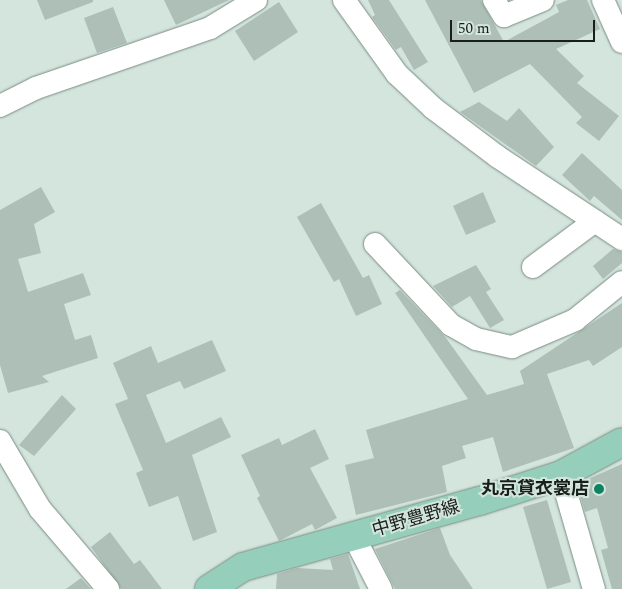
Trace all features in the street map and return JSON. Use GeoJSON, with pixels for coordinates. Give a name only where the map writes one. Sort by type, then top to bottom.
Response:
{"type":"FeatureCollection","features":[{"type":"Feature","properties":{"kind":"main road","name":"中野豊野線"},"geometry":{"type":"LineString","coordinates":[[209,589],[243,567],[354,537],[561,475],[622,442]]}},
{"type":"Feature","properties":{"kind":"street"},"geometry":{"type":"LineString","coordinates":[[0,106],[36,88],[210,28],[256,0]]}},
{"type":"Feature","properties":{"kind":"street"},"geometry":{"type":"LineString","coordinates":[[344,0],[397,74],[433,108],[622,239]]}},
{"type":"Feature","properties":{"kind":"street"},"geometry":{"type":"LineString","coordinates":[[494,0],[504,16],[543,0]]}},
{"type":"Feature","properties":{"kind":"street"},"geometry":{"type":"LineString","coordinates":[[603,0],[622,42]]}},
{"type":"Feature","properties":{"kind":"street"},"geometry":{"type":"LineString","coordinates":[[533,267],[595,221]]}},
{"type":"Feature","properties":{"kind":"street"},"geometry":{"type":"LineString","coordinates":[[375,244],[451,326],[476,339],[512,347],[575,320],[622,282]]}},
{"type":"Feature","properties":{"kind":"street"},"geometry":{"type":"LineString","coordinates":[[0,441],[40,510],[108,589]]}},
{"type":"Feature","properties":{"kind":"street"},"geometry":{"type":"LineString","coordinates":[[561,475],[594,589]]}},
{"type":"Feature","properties":{"kind":"street"},"geometry":{"type":"LineString","coordinates":[[354,537],[381,589]]}},
{"type":"Feature","properties":{"kind":"building"},"geometry":{"type":"Polygon","coordinates":[[[37,0],[93,0],[93,2],[45,20],[37,0]]]}},
{"type":"Feature","properties":{"kind":"building"},"geometry":{"type":"Polygon","coordinates":[[[164,0],[229,0],[176,25],[164,0]]]}},
{"type":"Feature","properties":{"kind":"building"},"geometry":{"type":"Polygon","coordinates":[[[368,0],[389,0],[428,62],[414,70],[401,47],[396,50],[372,17],[375,15],[368,0]]]}},
{"type":"Feature","properties":{"kind":"building"},"geometry":{"type":"Polygon","coordinates":[[[425,0],[481,0],[504,42],[559,12],[556,5],[568,0],[587,0],[600,29],[556,49],[584,76],[577,83],[619,116],[599,141],[576,123],[582,117],[530,64],[474,93],[425,0]]]}},
{"type":"Feature","properties":{"kind":"building"},"geometry":{"type":"Polygon","coordinates":[[[279,2],[298,32],[254,61],[235,31],[279,2]]]}},
{"type":"Feature","properties":{"kind":"building"},"geometry":{"type":"Polygon","coordinates":[[[113,7],[127,43],[97,53],[84,18],[113,7]]]}},
{"type":"Feature","properties":{"kind":"building"},"geometry":{"type":"Polygon","coordinates":[[[479,102],[507,121],[519,108],[554,147],[536,166],[460,112],[479,102]]]}},
{"type":"Feature","properties":{"kind":"building"},"geometry":{"type":"Polygon","coordinates":[[[582,153],[622,190],[622,220],[594,196],[590,201],[562,175],[582,153]]]}},
{"type":"Feature","properties":{"kind":"building"},"geometry":{"type":"Polygon","coordinates":[[[41,187],[55,212],[34,224],[41,253],[18,259],[28,292],[83,273],[91,295],[64,304],[75,340],[91,335],[98,358],[42,376],[49,382],[8,393],[0,365],[0,210],[41,187]]]}},
{"type":"Feature","properties":{"kind":"building"},"geometry":{"type":"Polygon","coordinates":[[[483,192],[496,222],[466,235],[453,206],[483,192]]]}},
{"type":"Feature","properties":{"kind":"building"},"geometry":{"type":"Polygon","coordinates":[[[321,203],[363,278],[369,275],[382,304],[356,316],[339,279],[334,282],[297,217],[321,203]]]}},
{"type":"Feature","properties":{"kind":"building"},"geometry":{"type":"Polygon","coordinates":[[[613,249],[622,252],[622,263],[603,279],[593,266],[613,249]]]}},
{"type":"Feature","properties":{"kind":"building"},"geometry":{"type":"Polygon","coordinates":[[[476,265],[491,289],[486,292],[504,320],[490,328],[470,296],[452,307],[433,286],[476,265]]]}},
{"type":"Feature","properties":{"kind":"building"},"geometry":{"type":"Polygon","coordinates":[[[400,290],[446,338],[487,395],[524,384],[520,371],[622,303],[622,347],[593,366],[589,360],[547,374],[574,448],[503,472],[493,437],[462,446],[466,458],[442,466],[447,492],[356,515],[345,465],[374,458],[366,430],[468,399],[395,293],[400,290]]]}},
{"type":"Feature","properties":{"kind":"building"},"geometry":{"type":"Polygon","coordinates":[[[212,340],[226,371],[184,389],[180,381],[146,395],[166,443],[221,417],[231,437],[192,455],[217,532],[193,541],[178,496],[149,507],[136,473],[143,470],[115,404],[128,399],[113,363],[151,346],[158,363],[212,340]]]}},
{"type":"Feature","properties":{"kind":"building"},"geometry":{"type":"Polygon","coordinates":[[[62,395],[76,409],[34,456],[19,445],[62,395]]]}},
{"type":"Feature","properties":{"kind":"building"},"geometry":{"type":"Polygon","coordinates":[[[315,429],[329,459],[310,468],[337,518],[315,530],[312,524],[279,541],[257,498],[260,496],[241,455],[279,438],[282,445],[315,429]]]}},
{"type":"Feature","properties":{"kind":"building"},"geometry":{"type":"Polygon","coordinates":[[[622,464],[622,589],[612,589],[601,550],[608,548],[597,508],[585,512],[577,484],[622,464]]]}},
{"type":"Feature","properties":{"kind":"building"},"geometry":{"type":"Polygon","coordinates":[[[547,500],[571,582],[547,589],[523,507],[547,500]]]}},
{"type":"Feature","properties":{"kind":"building"},"geometry":{"type":"Polygon","coordinates":[[[440,528],[450,555],[473,589],[395,589],[375,549],[440,528]]]}},
{"type":"Feature","properties":{"kind":"building"},"geometry":{"type":"Polygon","coordinates":[[[110,532],[134,564],[140,560],[162,589],[121,589],[91,547],[110,532]]]}},
{"type":"Feature","properties":{"kind":"building"},"geometry":{"type":"Polygon","coordinates":[[[348,554],[360,589],[276,589],[277,574],[297,568],[333,570],[330,559],[348,554]]]}},
{"type":"Feature","properties":{"kind":"building"},"geometry":{"type":"Polygon","coordinates":[[[81,578],[91,589],[66,589],[81,578]]]}},
{"type":"Feature","properties":{"kind":"place","name":"丸京貸衣裳店"},"geometry":{"type":"Point","coordinates":[599,489]}}]}
